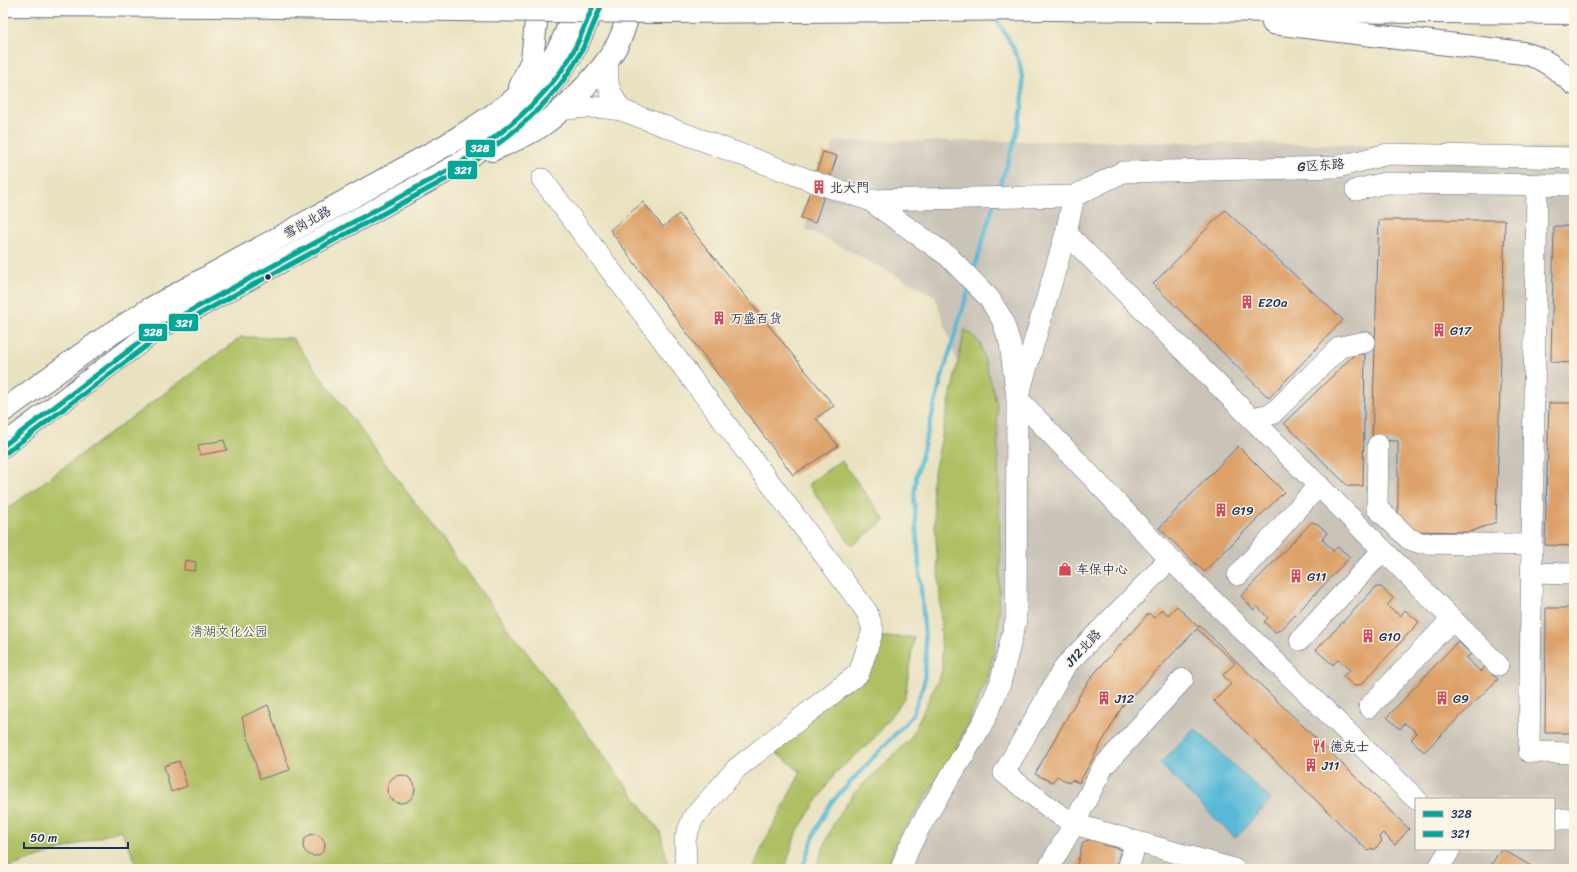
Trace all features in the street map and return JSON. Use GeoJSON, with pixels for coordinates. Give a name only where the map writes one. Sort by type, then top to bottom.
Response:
{"type":"FeatureCollection","features":[{"type":"Feature","properties":{"kind":"main road"},"geometry":{"type":"LineString","coordinates":[[507,105],[523,82],[532,60],[538,3]]}},
{"type":"Feature","properties":{"kind":"main road","name":"雪岗北路"},"geometry":{"type":"LineString","coordinates":[[3,412],[103,338],[148,310],[448,144],[507,105],[527,88],[553,57],[568,28],[577,3]]}},
{"type":"Feature","properties":{"kind":"main road","name":"雪岗北路"},"geometry":{"type":"LineString","coordinates":[[3,446],[157,329],[458,165],[522,117],[543,96],[561,74],[576,49],[594,3]]}},
{"type":"Feature","properties":{"kind":"main road"},"geometry":{"type":"LineString","coordinates":[[458,165],[522,137],[541,126],[561,110],[608,60],[619,41],[628,17],[631,3]]}},
{"type":"Feature","properties":{"kind":"main road"},"geometry":{"type":"LineString","coordinates":[[3,5],[225,6],[665,12],[1168,10],[1574,13]]}},
{"type":"Feature","properties":{"kind":"main road"},"geometry":{"type":"LineString","coordinates":[[1168,10],[1523,54],[1546,61],[1557,68],[1574,84]]}},
{"type":"Feature","properties":{"kind":"street"},"geometry":{"type":"LineString","coordinates":[[608,60],[606,77],[611,94],[621,110]]}},
{"type":"Feature","properties":{"kind":"street"},"geometry":{"type":"LineString","coordinates":[[561,110],[584,106],[602,106],[621,110],[820,184],[869,200],[948,256],[989,298],[1002,319],[1010,343],[1017,398],[1016,620],[1000,684],[984,721],[919,828],[908,850],[901,869]]}},
{"type":"Feature","properties":{"kind":"street","name":"G区东路"},"geometry":{"type":"LineString","coordinates":[[1074,196],[1123,172],[1337,167],[1388,154],[1574,158]]}},
{"type":"Feature","properties":{"kind":"street"},"geometry":{"type":"LineString","coordinates":[[1356,162],[1356,197],[1384,183],[1574,185]]}},
{"type":"Feature","properties":{"kind":"street"},"geometry":{"type":"LineString","coordinates":[[542,179],[867,612],[873,630],[859,673],[737,768],[693,818],[685,839],[686,869]]}},
{"type":"Feature","properties":{"kind":"street"},"geometry":{"type":"LineString","coordinates":[[1537,185],[1529,752],[1574,753]]}},
{"type":"Feature","properties":{"kind":"street"},"geometry":{"type":"LineString","coordinates":[[869,200],[1074,196],[1066,233],[1017,398]]}},
{"type":"Feature","properties":{"kind":"street"},"geometry":{"type":"LineString","coordinates":[[1066,233],[1498,665]]}},
{"type":"Feature","properties":{"kind":"street"},"geometry":{"type":"LineString","coordinates":[[1251,418],[1272,414],[1340,347],[1365,342]]}},
{"type":"Feature","properties":{"kind":"street"},"geometry":{"type":"LineString","coordinates":[[1017,398],[1170,559],[1415,798]]}},
{"type":"Feature","properties":{"kind":"street"},"geometry":{"type":"LineString","coordinates":[[1378,445],[1377,508],[1408,539],[1421,543],[1532,545]]}},
{"type":"Feature","properties":{"kind":"street"},"geometry":{"type":"LineString","coordinates":[[1238,575],[1319,485]]}},
{"type":"Feature","properties":{"kind":"street"},"geometry":{"type":"LineString","coordinates":[[1300,640],[1384,550]]}},
{"type":"Feature","properties":{"kind":"street","name":"J12北路"},"geometry":{"type":"LineString","coordinates":[[1074,824],[1054,811],[1004,773],[1065,666],[1170,559]]}},
{"type":"Feature","properties":{"kind":"street"},"geometry":{"type":"LineString","coordinates":[[1532,573],[1574,574]]}},
{"type":"Feature","properties":{"kind":"street"},"geometry":{"type":"LineString","coordinates":[[1369,707],[1452,619]]}},
{"type":"Feature","properties":{"kind":"street"},"geometry":{"type":"LineString","coordinates":[[1048,869],[1074,824],[1103,768],[1183,679]]}},
{"type":"Feature","properties":{"kind":"street"},"geometry":{"type":"LineString","coordinates":[[1555,819],[1574,819]]}},
{"type":"Feature","properties":{"kind":"street"},"geometry":{"type":"LineString","coordinates":[[1074,824],[1234,869]]}},
{"type":"Feature","properties":{"kind":"street"},"geometry":{"type":"LineString","coordinates":[[1128,869],[1136,842]]}},
{"type":"Feature","properties":{"kind":"street"},"geometry":{"type":"LineString","coordinates":[[1438,869],[1449,850]]}},
{"type":"Feature","properties":{"kind":"shaded area"},"geometry":{"type":"Polygon","coordinates":[[[834,141],[1087,141],[1574,148],[1574,869],[847,869],[971,678],[978,426],[935,296],[805,228],[834,141]]]}},
{"type":"Feature","properties":{"kind":"green space"},"geometry":{"type":"Polygon","coordinates":[[[965,329],[980,343],[997,404],[1000,562],[998,630],[988,676],[956,750],[895,844],[888,869],[815,869],[833,824],[854,793],[910,739],[942,671],[940,596],[932,482],[965,329]]]}},
{"type":"Feature","properties":{"kind":"green space","name":"清湖文化公园"},"geometry":{"type":"Polygon","coordinates":[[[241,337],[292,338],[660,831],[669,869],[139,869],[121,830],[3,869],[3,512],[241,337]]]}},
{"type":"Feature","properties":{"kind":"green space"},"geometry":{"type":"Polygon","coordinates":[[[841,460],[885,520],[852,546],[808,484],[841,460]]]}},
{"type":"Feature","properties":{"kind":"green space"},"geometry":{"type":"Polygon","coordinates":[[[879,637],[914,637],[905,697],[871,742],[835,773],[796,833],[785,869],[753,869],[763,845],[801,772],[775,752],[879,637]]]}},
{"type":"Feature","properties":{"kind":"water"},"geometry":{"type":"Polygon","coordinates":[[[1194,728],[1271,800],[1235,838],[1160,764],[1194,728]]]}},
{"type":"Feature","properties":{"kind":"building","name":"北大門"},"geometry":{"type":"Polygon","coordinates":[[[823,152],[837,156],[815,223],[801,218],[823,152]]]}},
{"type":"Feature","properties":{"kind":"building","name":"万盛百货"},"geometry":{"type":"Polygon","coordinates":[[[643,202],[663,227],[679,214],[834,406],[816,418],[838,446],[793,475],[610,230],[643,202]]]}},
{"type":"Feature","properties":{"kind":"building","name":"E20a"},"geometry":{"type":"Polygon","coordinates":[[[1225,210],[1343,320],[1269,398],[1153,284],[1225,210]]]}},
{"type":"Feature","properties":{"kind":"building","name":"G17"},"geometry":{"type":"Polygon","coordinates":[[[1379,220],[1505,220],[1496,522],[1470,532],[1407,531],[1398,521],[1398,441],[1372,440],[1379,220]]]}},
{"type":"Feature","properties":{"kind":"building"},"geometry":{"type":"Polygon","coordinates":[[[1554,226],[1574,226],[1574,363],[1551,362],[1554,226]]]}},
{"type":"Feature","properties":{"kind":"building"},"geometry":{"type":"Polygon","coordinates":[[[1355,354],[1365,354],[1363,486],[1348,486],[1284,423],[1355,354]]]}},
{"type":"Feature","properties":{"kind":"building"},"geometry":{"type":"Polygon","coordinates":[[[1549,403],[1574,403],[1574,546],[1545,545],[1549,403]]]}},
{"type":"Feature","properties":{"kind":"building"},"geometry":{"type":"Polygon","coordinates":[[[224,440],[227,450],[200,455],[198,445],[224,440]]]}},
{"type":"Feature","properties":{"kind":"building","name":"G19"},"geometry":{"type":"Polygon","coordinates":[[[1238,446],[1284,492],[1204,572],[1159,528],[1238,446]]]}},
{"type":"Feature","properties":{"kind":"building","name":"G11"},"geometry":{"type":"Polygon","coordinates":[[[1312,522],[1318,524],[1327,533],[1322,539],[1333,551],[1338,547],[1350,557],[1281,630],[1275,632],[1264,622],[1268,618],[1257,606],[1254,610],[1241,596],[1312,522]]]}},
{"type":"Feature","properties":{"kind":"building"},"geometry":{"type":"Polygon","coordinates":[[[185,560],[196,562],[195,571],[184,570],[185,560]]]}},
{"type":"Feature","properties":{"kind":"building","name":"G10"},"geometry":{"type":"Polygon","coordinates":[[[1376,587],[1381,587],[1393,598],[1387,606],[1400,616],[1405,610],[1419,622],[1362,684],[1354,686],[1343,676],[1350,670],[1338,660],[1333,665],[1316,650],[1376,587]]]}},
{"type":"Feature","properties":{"kind":"building"},"geometry":{"type":"Polygon","coordinates":[[[1177,606],[1198,627],[1200,626],[1409,829],[1395,845],[1383,833],[1379,837],[1382,841],[1374,850],[1372,848],[1368,851],[1214,701],[1231,684],[1223,675],[1235,663],[1197,629],[1123,705],[1079,783],[1072,780],[1069,783],[1057,776],[1052,782],[1035,774],[1082,691],[1093,675],[1149,613],[1154,618],[1162,609],[1168,615],[1177,606]]]}},
{"type":"Feature","properties":{"kind":"building"},"geometry":{"type":"Polygon","coordinates":[[[1546,608],[1574,608],[1574,733],[1545,733],[1546,608]]]}},
{"type":"Feature","properties":{"kind":"building","name":"G9"},"geometry":{"type":"Polygon","coordinates":[[[1458,641],[1471,654],[1466,658],[1481,672],[1485,667],[1498,679],[1424,752],[1411,739],[1417,733],[1405,723],[1400,729],[1387,717],[1458,641]]]}},
{"type":"Feature","properties":{"kind":"building"},"geometry":{"type":"Polygon","coordinates":[[[268,705],[290,770],[260,779],[242,717],[268,705]]]}},
{"type":"Feature","properties":{"kind":"building"},"geometry":{"type":"Polygon","coordinates":[[[179,761],[187,786],[171,792],[164,766],[179,761]]]}},
{"type":"Feature","properties":{"kind":"building"},"geometry":{"type":"Polygon","coordinates":[[[401,775],[411,779],[415,789],[411,799],[401,803],[391,799],[387,789],[391,779],[401,775]]]}},
{"type":"Feature","properties":{"kind":"building"},"geometry":{"type":"Polygon","coordinates":[[[310,834],[318,834],[325,841],[325,849],[318,856],[310,856],[303,849],[303,841],[310,834]]]}},
{"type":"Feature","properties":{"kind":"building"},"geometry":{"type":"Polygon","coordinates":[[[1102,836],[1103,845],[1121,849],[1116,869],[1076,869],[1083,842],[1102,836]]]}},
{"type":"Feature","properties":{"kind":"building"},"geometry":{"type":"Polygon","coordinates":[[[1500,850],[1504,850],[1536,869],[1489,869],[1500,850]]]}},
{"type":"Feature","properties":{"kind":"waterway"},"geometry":{"type":"LineString","coordinates":[[995,16],[1018,59],[1022,76],[1023,92],[1022,109],[1014,143],[998,191]]}},
{"type":"Feature","properties":{"kind":"waterway"},"geometry":{"type":"LineString","coordinates":[[973,273],[994,203]]}},
{"type":"Feature","properties":{"kind":"waterway"},"geometry":{"type":"LineString","coordinates":[[802,869],[816,830],[831,803],[912,716],[924,683],[926,652],[914,499],[916,477],[942,377],[969,288]]}},
{"type":"Feature","properties":{"kind":"transit line","name":"328"},"geometry":{"type":"LineString","coordinates":[[3,446],[157,329],[458,165],[505,129],[548,88],[571,56],[594,3]]}},
{"type":"Feature","properties":{"kind":"transit line","name":"321"},"geometry":{"type":"LineString","coordinates":[[7,452],[161,335],[461,171],[494,147],[526,121],[554,92],[577,59],[601,6]]}},
{"type":"Feature","properties":{"kind":"place","name":"北大門"},"geometry":{"type":"Point","coordinates":[819,187]}},
{"type":"Feature","properties":{"kind":"place","name":"E20a"},"geometry":{"type":"Point","coordinates":[1247,302]}},
{"type":"Feature","properties":{"kind":"place","name":"万盛百货"},"geometry":{"type":"Point","coordinates":[719,318]}},
{"type":"Feature","properties":{"kind":"place","name":"G17"},"geometry":{"type":"Point","coordinates":[1439,330]}},
{"type":"Feature","properties":{"kind":"place","name":"G19"},"geometry":{"type":"Point","coordinates":[1221,510]}},
{"type":"Feature","properties":{"kind":"place","name":"车保中心"},"geometry":{"type":"Point","coordinates":[1065,569]}},
{"type":"Feature","properties":{"kind":"place","name":"G11"},"geometry":{"type":"Point","coordinates":[1296,576]}},
{"type":"Feature","properties":{"kind":"place","name":"G10"},"geometry":{"type":"Point","coordinates":[1368,636]}},
{"type":"Feature","properties":{"kind":"place","name":"J12"},"geometry":{"type":"Point","coordinates":[1104,698]}},
{"type":"Feature","properties":{"kind":"place","name":"G9"},"geometry":{"type":"Point","coordinates":[1442,698]}},
{"type":"Feature","properties":{"kind":"place","name":"德克士"},"geometry":{"type":"Point","coordinates":[1319,746]}},
{"type":"Feature","properties":{"kind":"place","name":"J11"},"geometry":{"type":"Point","coordinates":[1311,765]}}]}
